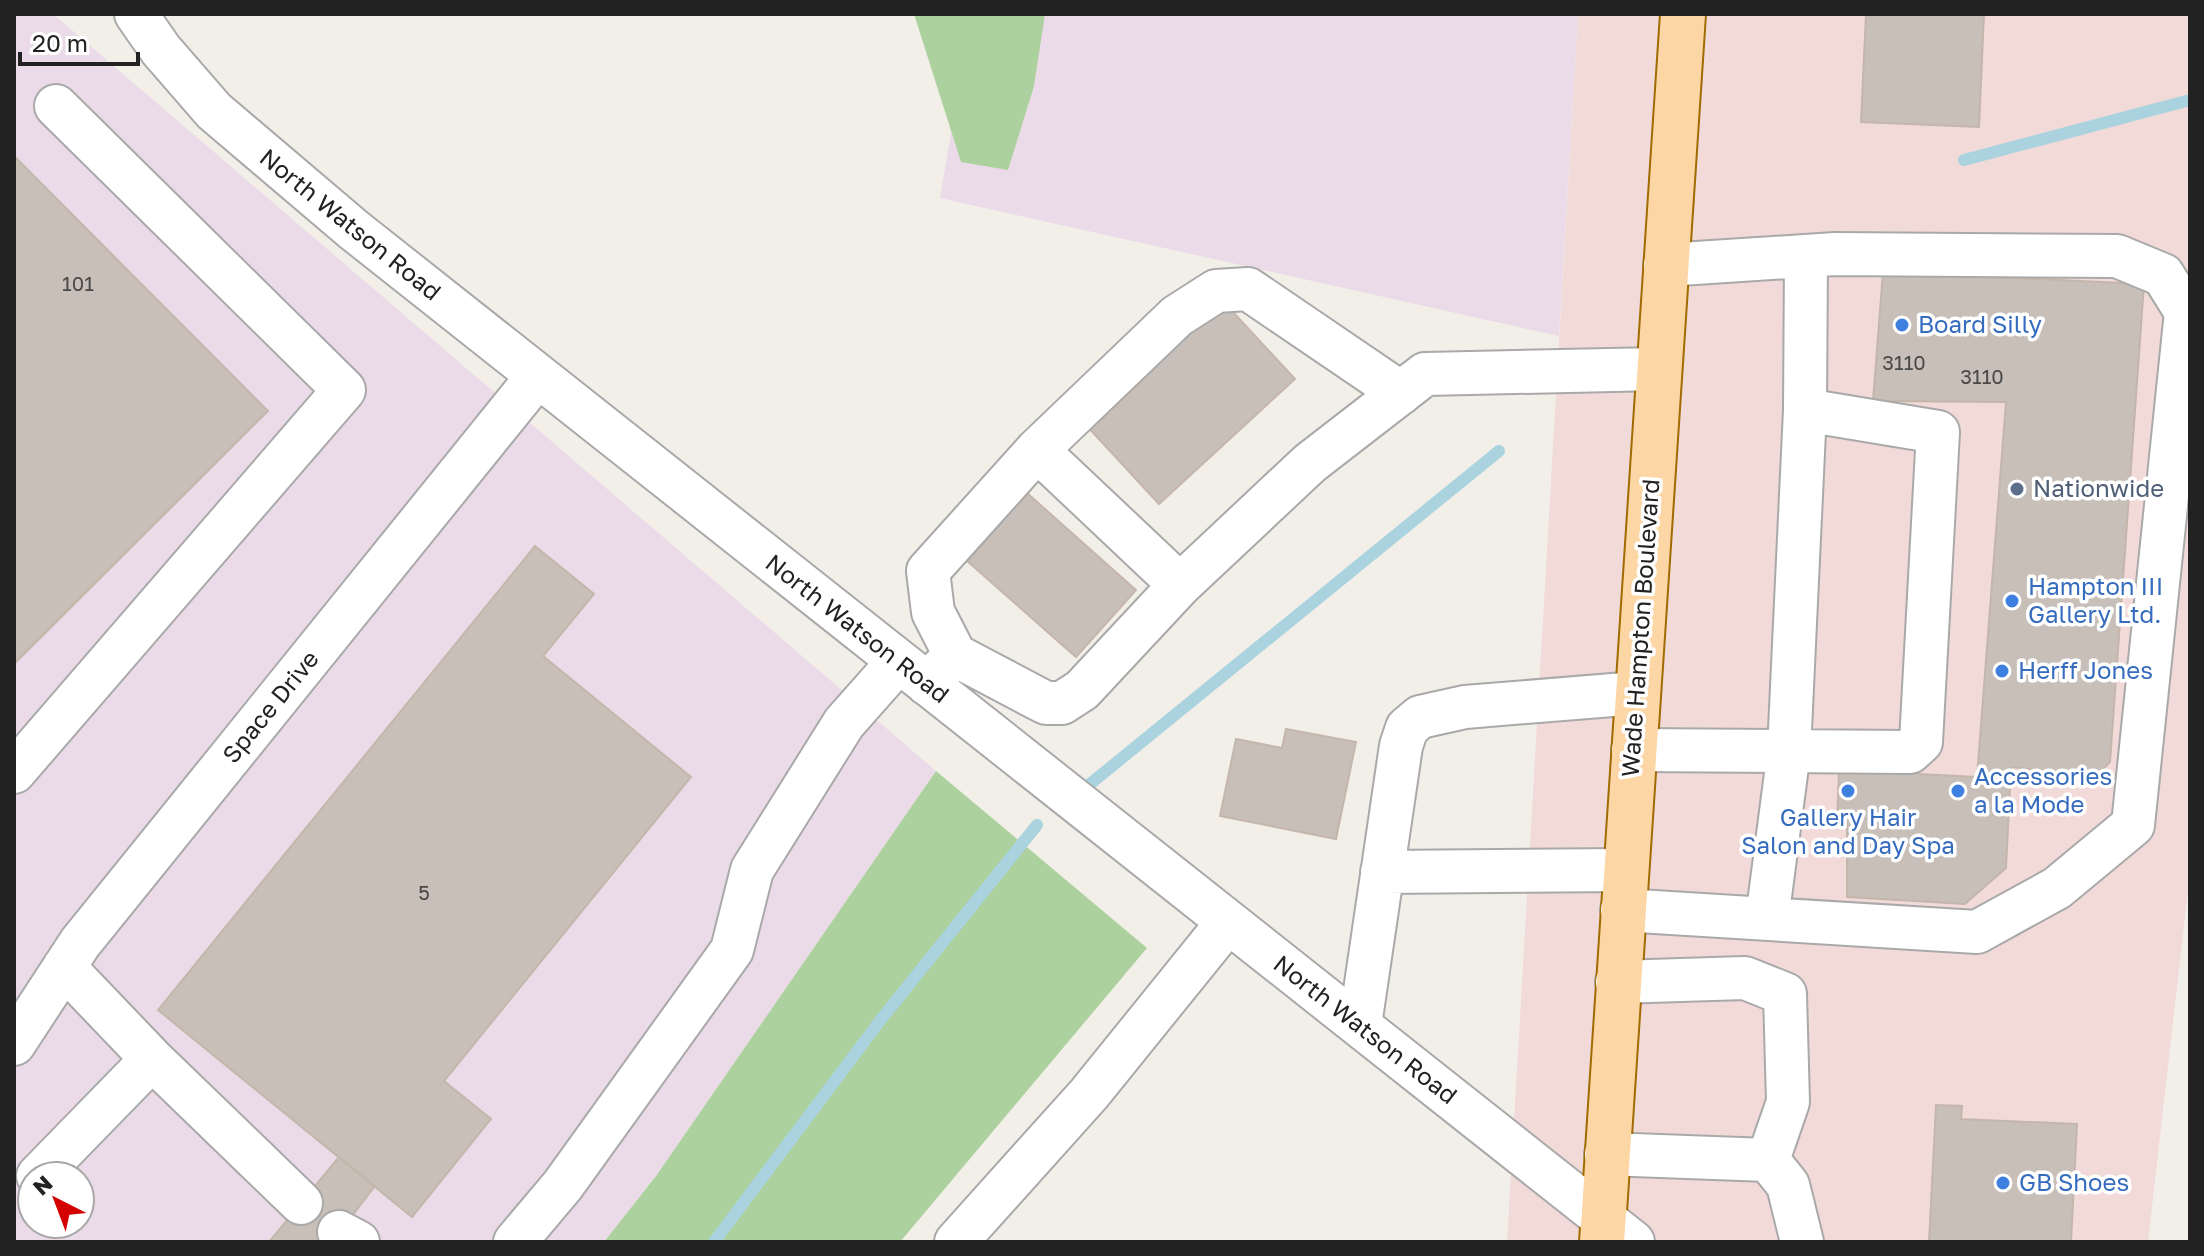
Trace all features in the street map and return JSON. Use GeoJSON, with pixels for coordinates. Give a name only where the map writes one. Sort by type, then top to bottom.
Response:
{"type":"FeatureCollection","features":[{"type":"Feature","properties":{"kind":"main road","name":"Wade Hampton Boulevard"},"geometry":{"type":"LineString","coordinates":[[1612,1234],[1606,1154],[1683,14]]}},
{"type":"Feature","properties":{"kind":"street","name":"North Watson Road"},"geometry":{"type":"LineString","coordinates":[[136,14],[188,81],[242,137],[537,377],[927,667],[1228,922],[1360,1025],[1612,1234]]}},
{"type":"Feature","properties":{"kind":"street"},"geometry":{"type":"LineString","coordinates":[[14,772],[344,390],[56,106]]}},
{"type":"Feature","properties":{"kind":"street"},"geometry":{"type":"LineString","coordinates":[[1767,919],[1789,751],[1805,410],[1806,256]]}},
{"type":"Feature","properties":{"kind":"street"},"geometry":{"type":"LineString","coordinates":[[1382,872],[1624,890],[1767,919],[1977,932],[2057,888],[2133,825],[2186,312],[2163,275],[2117,256],[1806,256],[1665,265]]}},
{"type":"Feature","properties":{"kind":"street"},"geometry":{"type":"LineString","coordinates":[[515,1242],[563,1185],[732,950],[752,870],[844,723],[927,667],[933,612],[928,571],[1037,450],[1177,316],[1216,291],[1248,289],[1401,393]]}},
{"type":"Feature","properties":{"kind":"street"},"geometry":{"type":"LineString","coordinates":[[927,667],[1046,703],[1062,703],[1082,690],[1180,585],[1310,463],[1425,374],[1658,369]]}},
{"type":"Feature","properties":{"kind":"street","name":"Space Drive"},"geometry":{"type":"LineString","coordinates":[[14,1044],[80,943],[537,377]]}},
{"type":"Feature","properties":{"kind":"street"},"geometry":{"type":"LineString","coordinates":[[1633,750],[1910,752],[1921,742],[1938,432],[1805,410]]}},
{"type":"Feature","properties":{"kind":"street"},"geometry":{"type":"LineString","coordinates":[[1037,450],[1180,585]]}},
{"type":"Feature","properties":{"kind":"street"},"geometry":{"type":"LineString","coordinates":[[1360,1025],[1401,746],[1407,728],[1420,717],[1465,707],[1637,693]]}},
{"type":"Feature","properties":{"kind":"street"},"geometry":{"type":"LineString","coordinates":[[956,1242],[1089,1094],[1228,922]]}},
{"type":"Feature","properties":{"kind":"street"},"geometry":{"type":"LineString","coordinates":[[64,967],[152,1059],[301,1203]]}},
{"type":"Feature","properties":{"kind":"street"},"geometry":{"type":"LineString","coordinates":[[1617,982],[1745,978],[1785,994],[1788,1102],[1768,1160]]}},
{"type":"Feature","properties":{"kind":"street"},"geometry":{"type":"LineString","coordinates":[[54,1160],[152,1059]]}},
{"type":"Feature","properties":{"kind":"street"},"geometry":{"type":"LineString","coordinates":[[1606,1154],[1768,1160],[1788,1185],[1802,1242]]}},
{"type":"Feature","properties":{"kind":"shaded area"},"geometry":{"type":"Polygon","coordinates":[[[14,14],[53,14],[936,771],[656,1176],[604,1242],[14,1242],[14,14]]]}},
{"type":"Feature","properties":{"kind":"shaded area"},"geometry":{"type":"Polygon","coordinates":[[[971,14],[1578,14],[1559,336],[940,198],[971,14]]]}},
{"type":"Feature","properties":{"kind":"shaded area"},"geometry":{"type":"Polygon","coordinates":[[[1578,14],[2190,14],[2190,873],[2148,1242],[1507,1242],[1578,14]]]}},
{"type":"Feature","properties":{"kind":"green space"},"geometry":{"type":"Polygon","coordinates":[[[914,14],[1045,14],[1034,86],[1008,170],[961,162],[914,14]]]}},
{"type":"Feature","properties":{"kind":"green space"},"geometry":{"type":"Polygon","coordinates":[[[936,771],[1147,948],[900,1242],[604,1242],[656,1176],[936,771]]]}},
{"type":"Feature","properties":{"kind":"building"},"geometry":{"type":"Polygon","coordinates":[[[1866,14],[1984,14],[1979,127],[1861,122],[1866,14]]]}},
{"type":"Feature","properties":{"kind":"building"},"geometry":{"type":"Polygon","coordinates":[[[14,156],[268,411],[14,664],[14,156]]]}},
{"type":"Feature","properties":{"kind":"building"},"geometry":{"type":"Polygon","coordinates":[[[1883,272],[2144,284],[2110,762],[2096,776],[2011,767],[2006,868],[1965,904],[1847,897],[1847,823],[1837,823],[1839,770],[1977,777],[2006,402],[1873,401],[1883,272]]]}},
{"type":"Feature","properties":{"kind":"building"},"geometry":{"type":"Polygon","coordinates":[[[1221,299],[1295,379],[1159,504],[1085,424],[1221,299]]]}},
{"type":"Feature","properties":{"kind":"building"},"geometry":{"type":"Polygon","coordinates":[[[1027,493],[1136,590],[1076,657],[967,561],[1027,493]]]}},
{"type":"Feature","properties":{"kind":"building"},"geometry":{"type":"Polygon","coordinates":[[[535,546],[594,594],[543,656],[691,777],[444,1081],[491,1119],[412,1217],[158,1010],[535,546]]]}},
{"type":"Feature","properties":{"kind":"building"},"geometry":{"type":"Polygon","coordinates":[[[1286,729],[1356,742],[1336,839],[1220,816],[1236,739],[1282,748],[1286,729]]]}},
{"type":"Feature","properties":{"kind":"building","name":"GB Shoes"},"geometry":{"type":"Polygon","coordinates":[[[1936,1105],[1962,1106],[1961,1119],[2077,1124],[2071,1242],[1929,1242],[1936,1105]]]}},
{"type":"Feature","properties":{"kind":"building"},"geometry":{"type":"Polygon","coordinates":[[[339,1157],[375,1186],[332,1242],[269,1242],[339,1157]]]}},
{"type":"Feature","properties":{"kind":"waterway"},"geometry":{"type":"LineString","coordinates":[[1964,160],[2190,100]]}},
{"type":"Feature","properties":{"kind":"waterway"},"geometry":{"type":"LineString","coordinates":[[1090,784],[1499,451]]}},
{"type":"Feature","properties":{"kind":"waterway"},"geometry":{"type":"LineString","coordinates":[[714,1242],[879,1022],[1037,825]]}},
{"type":"Feature","properties":{"kind":"place","name":"Board Silly"},"geometry":{"type":"Point","coordinates":[1902,325]}},
{"type":"Feature","properties":{"kind":"place","name":"Nationwide"},"geometry":{"type":"Point","coordinates":[2017,489]}},
{"type":"Feature","properties":{"kind":"place","name":"Hampton III Gallery Ltd."},"geometry":{"type":"Point","coordinates":[2012,601]}},
{"type":"Feature","properties":{"kind":"place","name":"Herff Jones"},"geometry":{"type":"Point","coordinates":[2002,671]}},
{"type":"Feature","properties":{"kind":"place","name":"Gallery Hair Salon and Day Spa"},"geometry":{"type":"Point","coordinates":[1848,791]}},
{"type":"Feature","properties":{"kind":"place","name":"Accessories a la Mode"},"geometry":{"type":"Point","coordinates":[1958,791]}},
{"type":"Feature","properties":{"kind":"place","name":"GB Shoes"},"geometry":{"type":"Point","coordinates":[2003,1183]}}]}
